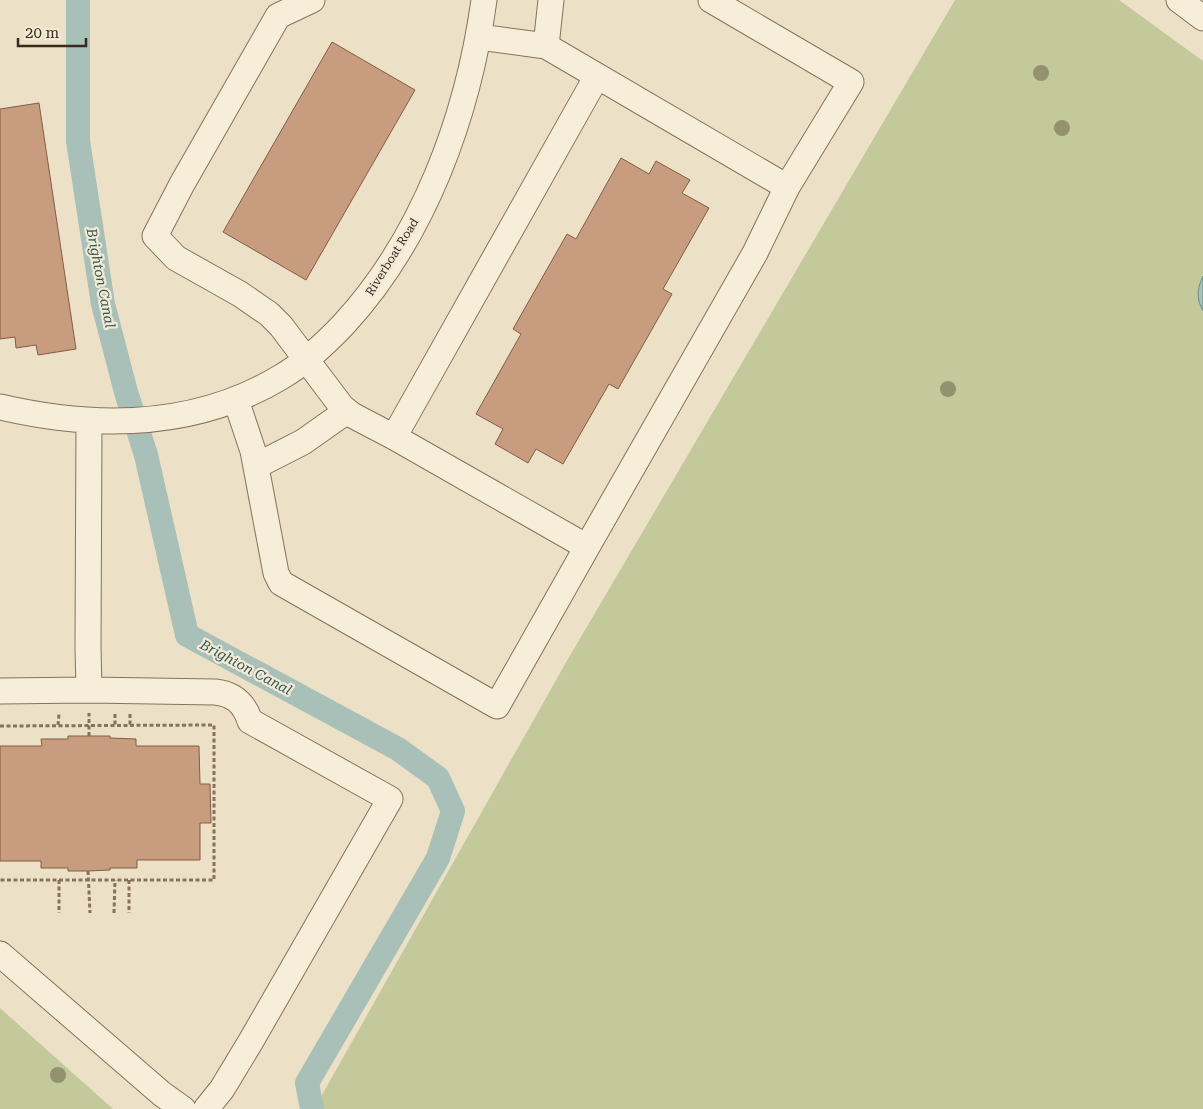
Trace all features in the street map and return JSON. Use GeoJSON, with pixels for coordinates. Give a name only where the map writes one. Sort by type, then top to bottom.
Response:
{"type":"FeatureCollection","features":[{"type":"Feature","properties":{"kind":"street"},"geometry":{"type":"LineString","coordinates":[[312,0],[278,16],[154,236],[176,258],[240,294],[270,314],[347,412],[587,547]]}},
{"type":"Feature","properties":{"kind":"street","name":"Riverboat Road"},"geometry":{"type":"LineString","coordinates":[[0,407],[32,415],[101,422],[153,420],[182,415],[236,400],[282,377],[306,360],[334,335],[360,307],[381,278],[419,214],[451,136],[467,87],[479,37],[484,0]]}},
{"type":"Feature","properties":{"kind":"street"},"geometry":{"type":"LineString","coordinates":[[546,46],[552,0]]}},
{"type":"Feature","properties":{"kind":"street"},"geometry":{"type":"LineString","coordinates":[[236,400],[253,451],[276,573],[280,583],[497,706],[755,252],[787,187],[851,82],[711,0]]}},
{"type":"Feature","properties":{"kind":"street"},"geometry":{"type":"LineString","coordinates":[[1179,0],[1203,18]]}},
{"type":"Feature","properties":{"kind":"street"},"geometry":{"type":"LineString","coordinates":[[479,37],[546,46],[787,187]]}},
{"type":"Feature","properties":{"kind":"street"},"geometry":{"type":"LineString","coordinates":[[394,437],[596,76]]}},
{"type":"Feature","properties":{"kind":"street"},"geometry":{"type":"LineString","coordinates":[[256,466],[303,442],[347,412]]}},
{"type":"Feature","properties":{"kind":"street"},"geometry":{"type":"LineString","coordinates":[[89,690],[88,648],[101,422]]}},
{"type":"Feature","properties":{"kind":"street"},"geometry":{"type":"LineString","coordinates":[[0,691],[215,692],[230,695],[241,704],[250,721],[390,799],[222,1090],[206,1109]]}},
{"type":"Feature","properties":{"kind":"street"},"geometry":{"type":"LineString","coordinates":[[0,954],[162,1094],[183,1109]]}},
{"type":"Feature","properties":{"kind":"path"},"geometry":{"type":"LineString","coordinates":[[0,726],[214,725],[214,880],[0,880]]}},
{"type":"Feature","properties":{"kind":"path"},"geometry":{"type":"LineString","coordinates":[[88,870],[90,913]]}},
{"type":"Feature","properties":{"kind":"path"},"geometry":{"type":"LineString","coordinates":[[58,880],[59,913]]}},
{"type":"Feature","properties":{"kind":"path"},"geometry":{"type":"LineString","coordinates":[[114,913],[115,880]]}},
{"type":"Feature","properties":{"kind":"path"},"geometry":{"type":"LineString","coordinates":[[129,880],[129,914]]}},
{"type":"Feature","properties":{"kind":"green space"},"geometry":{"type":"Polygon","coordinates":[[[955,0],[1119,0],[1203,61],[1203,1109],[314,1109],[568,659],[955,0]]]}},
{"type":"Feature","properties":{"kind":"green space"},"geometry":{"type":"Polygon","coordinates":[[[0,1008],[113,1109],[0,1109],[0,1008]]]}},
{"type":"Feature","properties":{"kind":"water"},"geometry":{"type":"Polygon","coordinates":[[[1203,276],[1203,311],[1198,294],[1203,276]]]}},
{"type":"Feature","properties":{"kind":"building"},"geometry":{"type":"Polygon","coordinates":[[[332,42],[415,90],[306,280],[223,232],[332,42]]]}},
{"type":"Feature","properties":{"kind":"building"},"geometry":{"type":"Polygon","coordinates":[[[39,103],[76,349],[38,355],[36,345],[16,348],[15,337],[0,339],[0,109],[39,103]]]}},
{"type":"Feature","properties":{"kind":"building"},"geometry":{"type":"Polygon","coordinates":[[[621,158],[649,174],[656,161],[690,180],[682,193],[709,208],[663,289],[672,294],[618,389],[609,384],[563,464],[536,449],[528,463],[495,444],[503,429],[476,414],[521,334],[513,329],[567,234],[576,239],[621,158]]]}},
{"type":"Feature","properties":{"kind":"building"},"geometry":{"type":"Polygon","coordinates":[[[68,736],[110,736],[110,738],[136,739],[136,746],[199,746],[200,784],[210,784],[211,823],[200,823],[200,860],[137,860],[137,868],[110,868],[110,870],[88,871],[68,871],[68,868],[41,868],[41,861],[0,861],[0,746],[42,746],[41,739],[68,739],[68,736]]]}},
{"type":"Feature","properties":{"kind":"waterway","name":"Brighton Canal"},"geometry":{"type":"LineString","coordinates":[[78,0],[78,141],[103,304],[126,392],[146,455],[187,635],[398,749],[438,778],[453,811],[438,858],[307,1083],[312,1109]]}}]}
